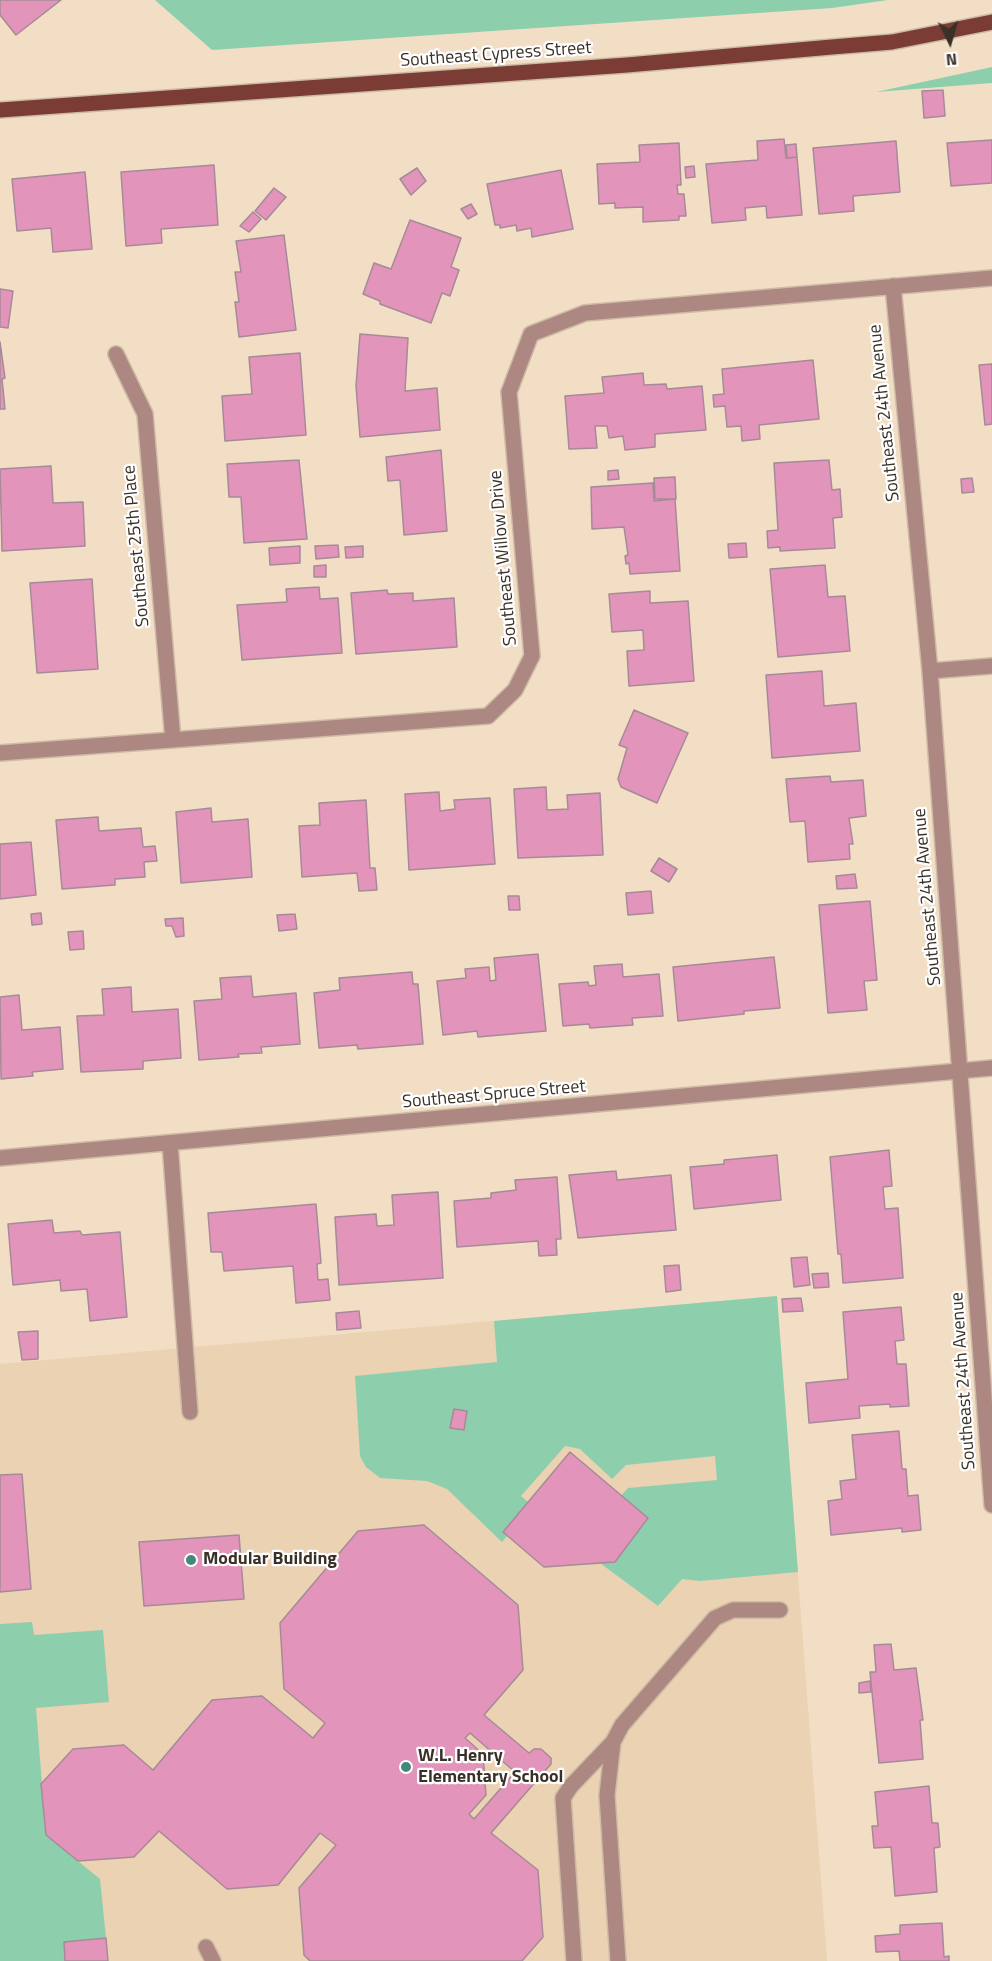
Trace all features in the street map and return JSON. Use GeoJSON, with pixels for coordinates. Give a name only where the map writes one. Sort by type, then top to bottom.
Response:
{"type":"FeatureCollection","features":[{"type":"Feature","properties":{"kind":"main road","name":"Southeast Cypress Street"},"geometry":{"type":"LineString","coordinates":[[0,110],[616,66],[892,42],[992,22]]}},
{"type":"Feature","properties":{"kind":"street","name":"Southeast Willow Drive"},"geometry":{"type":"LineString","coordinates":[[0,753],[488,716],[514,692],[532,656],[509,392],[531,334],[585,313],[992,278]]}},
{"type":"Feature","properties":{"kind":"street","name":"Southeast 24th Avenue"},"geometry":{"type":"LineString","coordinates":[[892,286],[930,671],[992,1505]]}},
{"type":"Feature","properties":{"kind":"street","name":"Southeast 25th Place"},"geometry":{"type":"LineString","coordinates":[[116,354],[145,414],[173,740]]}},
{"type":"Feature","properties":{"kind":"street"},"geometry":{"type":"LineString","coordinates":[[930,671],[992,666]]}},
{"type":"Feature","properties":{"kind":"street","name":"Southeast Spruce Street"},"geometry":{"type":"LineString","coordinates":[[0,1158],[992,1068]]}},
{"type":"Feature","properties":{"kind":"street"},"geometry":{"type":"LineString","coordinates":[[170,1143],[190,1412]]}},
{"type":"Feature","properties":{"kind":"street"},"geometry":{"type":"LineString","coordinates":[[574,1961],[563,1798],[571,1785],[613,1742],[622,1725],[715,1618],[734,1611],[780,1610]]}},
{"type":"Feature","properties":{"kind":"street"},"geometry":{"type":"LineString","coordinates":[[613,1742],[606,1795],[618,1961]]}},
{"type":"Feature","properties":{"kind":"shaded area","name":"W.L. Henry Elementary School"},"geometry":{"type":"Polygon","coordinates":[[[777,1296],[827,1961],[0,1961],[0,1364],[777,1296]]]}},
{"type":"Feature","properties":{"kind":"green space"},"geometry":{"type":"Polygon","coordinates":[[[155,0],[888,0],[832,8],[212,50],[155,0]]]}},
{"type":"Feature","properties":{"kind":"green space"},"geometry":{"type":"Polygon","coordinates":[[[992,67],[992,83],[876,92],[969,72],[992,67]]]}},
{"type":"Feature","properties":{"kind":"green space"},"geometry":{"type":"Polygon","coordinates":[[[777,1296],[798,1572],[700,1581],[682,1579],[658,1606],[600,1563],[615,1562],[648,1519],[621,1496],[628,1488],[717,1480],[715,1456],[626,1465],[612,1479],[580,1449],[565,1446],[521,1496],[528,1502],[503,1531],[507,1536],[502,1542],[447,1489],[427,1481],[380,1478],[366,1467],[360,1456],[355,1376],[497,1362],[494,1321],[777,1296]]]}},
{"type":"Feature","properties":{"kind":"green space"},"geometry":{"type":"Polygon","coordinates":[[[32,1622],[34,1635],[103,1630],[109,1702],[36,1708],[46,1835],[100,1879],[106,1938],[64,1942],[65,1961],[0,1961],[0,1624],[32,1622]]]}},
{"type":"Feature","properties":{"kind":"building"},"geometry":{"type":"Polygon","coordinates":[[[0,0],[61,0],[16,35],[0,15],[0,0]]]}},
{"type":"Feature","properties":{"kind":"building"},"geometry":{"type":"Polygon","coordinates":[[[943,90],[945,116],[924,118],[922,91],[943,90]]]}},
{"type":"Feature","properties":{"kind":"building"},"geometry":{"type":"Polygon","coordinates":[[[784,139],[786,158],[797,157],[802,215],[767,218],[766,206],[745,208],[746,220],[712,223],[706,164],[758,160],[757,141],[784,139]]]}},
{"type":"Feature","properties":{"kind":"building"},"geometry":{"type":"Polygon","coordinates":[[[992,140],[992,183],[951,186],[947,143],[992,140]]]}},
{"type":"Feature","properties":{"kind":"building"},"geometry":{"type":"Polygon","coordinates":[[[896,141],[900,192],[853,196],[854,211],[819,214],[813,148],[896,141]]]}},
{"type":"Feature","properties":{"kind":"building"},"geometry":{"type":"Polygon","coordinates":[[[679,143],[681,185],[677,185],[678,194],[684,194],[686,216],[679,216],[679,220],[643,222],[643,207],[615,208],[615,203],[599,204],[597,164],[640,162],[639,145],[679,143]]]}},
{"type":"Feature","properties":{"kind":"building"},"geometry":{"type":"Polygon","coordinates":[[[796,144],[797,157],[787,158],[786,145],[796,144]]]}},
{"type":"Feature","properties":{"kind":"building"},"geometry":{"type":"Polygon","coordinates":[[[214,165],[218,225],[161,229],[162,243],[126,246],[121,172],[214,165]]]}},
{"type":"Feature","properties":{"kind":"building"},"geometry":{"type":"Polygon","coordinates":[[[694,166],[695,177],[686,178],[685,167],[694,166]]]}},
{"type":"Feature","properties":{"kind":"building"},"geometry":{"type":"Polygon","coordinates":[[[417,168],[426,181],[411,195],[400,179],[417,168]]]}},
{"type":"Feature","properties":{"kind":"building"},"geometry":{"type":"Polygon","coordinates":[[[561,170],[573,229],[532,237],[531,228],[517,231],[516,225],[500,228],[500,225],[495,225],[487,184],[561,170]]]}},
{"type":"Feature","properties":{"kind":"building"},"geometry":{"type":"Polygon","coordinates":[[[85,172],[92,249],[53,252],[51,228],[17,231],[12,179],[85,172]]]}},
{"type":"Feature","properties":{"kind":"building"},"geometry":{"type":"Polygon","coordinates":[[[274,188],[286,197],[266,220],[255,211],[274,188]]]}},
{"type":"Feature","properties":{"kind":"building"},"geometry":{"type":"Polygon","coordinates":[[[471,204],[477,214],[468,219],[461,209],[471,204]]]}},
{"type":"Feature","properties":{"kind":"building"},"geometry":{"type":"Polygon","coordinates":[[[253,212],[261,219],[249,232],[240,226],[253,212]]]}},
{"type":"Feature","properties":{"kind":"building"},"geometry":{"type":"Polygon","coordinates":[[[410,220],[461,238],[451,267],[459,270],[450,296],[442,293],[431,323],[380,304],[380,301],[363,294],[374,263],[391,269],[410,220]]]}},
{"type":"Feature","properties":{"kind":"building"},"geometry":{"type":"Polygon","coordinates":[[[284,235],[296,330],[239,337],[235,302],[239,302],[235,272],[241,272],[236,241],[284,235]]]}},
{"type":"Feature","properties":{"kind":"building"},"geometry":{"type":"Polygon","coordinates":[[[0,289],[13,291],[8,328],[0,327],[0,289]]]}},
{"type":"Feature","properties":{"kind":"building"},"geometry":{"type":"Polygon","coordinates":[[[360,334],[408,338],[405,391],[437,388],[440,430],[360,437],[356,386],[360,334]]]}},
{"type":"Feature","properties":{"kind":"building"},"geometry":{"type":"Polygon","coordinates":[[[0,342],[5,378],[2,379],[5,409],[0,409],[0,342]]]}},
{"type":"Feature","properties":{"kind":"building"},"geometry":{"type":"Polygon","coordinates":[[[300,353],[306,435],[225,441],[222,396],[252,394],[249,357],[300,353]]]}},
{"type":"Feature","properties":{"kind":"building"},"geometry":{"type":"Polygon","coordinates":[[[813,360],[819,419],[759,425],[760,439],[742,441],[741,426],[727,427],[725,406],[714,407],[713,395],[724,394],[722,369],[813,360]]]}},
{"type":"Feature","properties":{"kind":"building"},"geometry":{"type":"Polygon","coordinates":[[[992,364],[992,424],[985,425],[979,365],[992,364]]]}},
{"type":"Feature","properties":{"kind":"building"},"geometry":{"type":"Polygon","coordinates":[[[643,373],[644,385],[666,384],[667,389],[702,386],[706,430],[655,434],[655,447],[625,450],[623,436],[609,438],[607,426],[595,426],[597,448],[569,449],[565,396],[604,393],[602,377],[643,373]]]}},
{"type":"Feature","properties":{"kind":"building"},"geometry":{"type":"Polygon","coordinates":[[[441,450],[447,531],[404,535],[400,480],[388,481],[386,457],[441,450]]]}},
{"type":"Feature","properties":{"kind":"building"},"geometry":{"type":"Polygon","coordinates":[[[299,460],[307,539],[244,543],[241,497],[229,497],[227,464],[299,460]]]}},
{"type":"Feature","properties":{"kind":"building"},"geometry":{"type":"Polygon","coordinates":[[[829,460],[832,490],[840,489],[842,517],[833,518],[835,548],[780,551],[780,547],[768,548],[767,531],[778,530],[774,463],[829,460]]]}},
{"type":"Feature","properties":{"kind":"building"},"geometry":{"type":"Polygon","coordinates":[[[51,466],[53,503],[83,502],[85,546],[2,551],[0,469],[51,466]]]}},
{"type":"Feature","properties":{"kind":"building"},"geometry":{"type":"Polygon","coordinates":[[[618,470],[619,479],[608,480],[608,471],[618,470]]]}},
{"type":"Feature","properties":{"kind":"building"},"geometry":{"type":"Polygon","coordinates":[[[675,477],[676,499],[655,499],[654,478],[675,477]]]}},
{"type":"Feature","properties":{"kind":"building"},"geometry":{"type":"Polygon","coordinates":[[[972,478],[974,492],[962,493],[961,479],[972,478]]]}},
{"type":"Feature","properties":{"kind":"building"},"geometry":{"type":"Polygon","coordinates":[[[653,483],[654,501],[675,499],[680,571],[630,574],[629,563],[626,564],[625,556],[628,555],[624,527],[592,529],[591,487],[653,483]]]}},
{"type":"Feature","properties":{"kind":"building"},"geometry":{"type":"Polygon","coordinates":[[[746,543],[747,557],[729,558],[728,544],[746,543]]]}},
{"type":"Feature","properties":{"kind":"building"},"geometry":{"type":"Polygon","coordinates":[[[338,545],[339,557],[316,559],[315,546],[338,545]]]}},
{"type":"Feature","properties":{"kind":"building"},"geometry":{"type":"Polygon","coordinates":[[[300,546],[300,563],[270,565],[269,548],[300,546]]]}},
{"type":"Feature","properties":{"kind":"building"},"geometry":{"type":"Polygon","coordinates":[[[363,546],[363,557],[346,558],[345,547],[363,546]]]}},
{"type":"Feature","properties":{"kind":"building"},"geometry":{"type":"Polygon","coordinates":[[[326,565],[326,577],[314,577],[314,566],[326,565]]]}},
{"type":"Feature","properties":{"kind":"building"},"geometry":{"type":"Polygon","coordinates":[[[825,565],[828,597],[845,596],[850,651],[778,657],[770,569],[825,565]]]}},
{"type":"Feature","properties":{"kind":"building"},"geometry":{"type":"Polygon","coordinates":[[[92,579],[98,669],[37,673],[30,583],[92,579]]]}},
{"type":"Feature","properties":{"kind":"building"},"geometry":{"type":"Polygon","coordinates":[[[319,587],[320,599],[338,598],[342,653],[242,660],[237,605],[287,602],[286,589],[319,587]]]}},
{"type":"Feature","properties":{"kind":"building"},"geometry":{"type":"Polygon","coordinates":[[[387,590],[388,594],[413,593],[413,601],[454,598],[457,647],[356,654],[351,593],[387,590]]]}},
{"type":"Feature","properties":{"kind":"building"},"geometry":{"type":"Polygon","coordinates":[[[650,591],[650,603],[688,601],[694,681],[629,686],[627,651],[644,650],[643,630],[612,632],[609,594],[650,591]]]}},
{"type":"Feature","properties":{"kind":"building"},"geometry":{"type":"Polygon","coordinates":[[[822,671],[824,706],[856,703],[860,751],[772,758],[766,675],[822,671]]]}},
{"type":"Feature","properties":{"kind":"building"},"geometry":{"type":"Polygon","coordinates":[[[634,710],[688,733],[657,803],[621,787],[618,779],[627,748],[619,745],[634,710]]]}},
{"type":"Feature","properties":{"kind":"building"},"geometry":{"type":"Polygon","coordinates":[[[830,776],[831,782],[863,780],[866,816],[849,818],[853,844],[849,844],[850,859],[808,862],[805,821],[790,822],[786,779],[830,776]]]}},
{"type":"Feature","properties":{"kind":"building"},"geometry":{"type":"Polygon","coordinates":[[[546,787],[547,810],[568,809],[567,795],[600,793],[603,855],[518,858],[514,789],[546,787]]]}},
{"type":"Feature","properties":{"kind":"building"},"geometry":{"type":"Polygon","coordinates":[[[439,792],[440,811],[455,809],[454,800],[490,798],[495,864],[409,870],[405,794],[439,792]]]}},
{"type":"Feature","properties":{"kind":"building"},"geometry":{"type":"Polygon","coordinates":[[[366,800],[370,868],[375,868],[377,890],[359,891],[357,873],[302,877],[299,826],[320,825],[319,803],[366,800]]]}},
{"type":"Feature","properties":{"kind":"building"},"geometry":{"type":"Polygon","coordinates":[[[211,808],[212,822],[248,819],[252,877],[181,883],[176,812],[211,808]]]}},
{"type":"Feature","properties":{"kind":"building"},"geometry":{"type":"Polygon","coordinates":[[[98,817],[99,831],[141,828],[143,847],[155,846],[157,861],[144,862],[145,877],[115,879],[115,885],[62,889],[56,820],[98,817]]]}},
{"type":"Feature","properties":{"kind":"building"},"geometry":{"type":"Polygon","coordinates":[[[31,842],[36,895],[0,899],[0,844],[31,842]]]}},
{"type":"Feature","properties":{"kind":"building"},"geometry":{"type":"Polygon","coordinates":[[[659,858],[677,869],[669,882],[651,871],[659,858]]]}},
{"type":"Feature","properties":{"kind":"building"},"geometry":{"type":"Polygon","coordinates":[[[855,874],[857,888],[837,889],[836,876],[855,874]]]}},
{"type":"Feature","properties":{"kind":"building"},"geometry":{"type":"Polygon","coordinates":[[[651,891],[653,913],[628,915],[626,893],[651,891]]]}},
{"type":"Feature","properties":{"kind":"building"},"geometry":{"type":"Polygon","coordinates":[[[508,896],[519,896],[520,910],[509,910],[508,896]]]}},
{"type":"Feature","properties":{"kind":"building"},"geometry":{"type":"Polygon","coordinates":[[[870,901],[877,980],[864,981],[867,1010],[828,1013],[819,905],[870,901]]]}},
{"type":"Feature","properties":{"kind":"building"},"geometry":{"type":"Polygon","coordinates":[[[41,913],[42,924],[32,925],[31,914],[41,913]]]}},
{"type":"Feature","properties":{"kind":"building"},"geometry":{"type":"Polygon","coordinates":[[[295,914],[297,929],[279,931],[277,915],[295,914]]]}},
{"type":"Feature","properties":{"kind":"building"},"geometry":{"type":"Polygon","coordinates":[[[183,918],[184,936],[176,937],[172,926],[166,926],[165,919],[183,918]]]}},
{"type":"Feature","properties":{"kind":"building"},"geometry":{"type":"Polygon","coordinates":[[[83,931],[84,949],[70,950],[68,932],[83,931]]]}},
{"type":"Feature","properties":{"kind":"building"},"geometry":{"type":"Polygon","coordinates":[[[538,954],[546,1031],[478,1037],[477,1031],[443,1035],[437,981],[466,978],[465,969],[489,967],[490,981],[496,980],[494,958],[538,954]]]}},
{"type":"Feature","properties":{"kind":"building"},"geometry":{"type":"Polygon","coordinates":[[[774,957],[780,1008],[678,1021],[673,967],[774,957]]]}},
{"type":"Feature","properties":{"kind":"building"},"geometry":{"type":"Polygon","coordinates":[[[622,964],[623,977],[659,974],[663,1016],[632,1018],[633,1025],[590,1028],[589,1024],[563,1026],[559,984],[588,982],[589,986],[596,985],[594,966],[622,964]]]}},
{"type":"Feature","properties":{"kind":"building"},"geometry":{"type":"Polygon","coordinates":[[[412,972],[413,984],[418,984],[423,1044],[358,1049],[357,1045],[319,1048],[314,993],[340,990],[339,978],[412,972]]]}},
{"type":"Feature","properties":{"kind":"building"},"geometry":{"type":"Polygon","coordinates":[[[251,976],[253,997],[296,993],[300,1044],[261,1047],[262,1053],[238,1054],[239,1057],[199,1060],[194,1001],[222,999],[220,978],[251,976]]]}},
{"type":"Feature","properties":{"kind":"building"},"geometry":{"type":"Polygon","coordinates":[[[131,987],[132,1012],[178,1009],[181,1058],[143,1061],[143,1069],[81,1072],[77,1016],[104,1015],[102,989],[131,987]]]}},
{"type":"Feature","properties":{"kind":"building"},"geometry":{"type":"Polygon","coordinates":[[[19,995],[22,1030],[60,1027],[63,1069],[32,1072],[33,1076],[1,1079],[0,997],[19,995]]]}},
{"type":"Feature","properties":{"kind":"building"},"geometry":{"type":"Polygon","coordinates":[[[889,1150],[892,1186],[883,1187],[885,1209],[898,1208],[903,1278],[843,1283],[841,1254],[838,1254],[830,1157],[889,1150]]]}},
{"type":"Feature","properties":{"kind":"building"},"geometry":{"type":"Polygon","coordinates":[[[777,1155],[781,1200],[694,1209],[690,1167],[724,1164],[724,1160],[777,1155]]]}},
{"type":"Feature","properties":{"kind":"building"},"geometry":{"type":"Polygon","coordinates":[[[616,1171],[617,1180],[671,1175],[676,1230],[578,1238],[569,1175],[616,1171]]]}},
{"type":"Feature","properties":{"kind":"building"},"geometry":{"type":"Polygon","coordinates":[[[557,1177],[561,1239],[556,1239],[557,1255],[539,1256],[538,1241],[457,1247],[454,1201],[491,1198],[491,1193],[516,1190],[515,1180],[557,1177]]]}},
{"type":"Feature","properties":{"kind":"building"},"geometry":{"type":"Polygon","coordinates":[[[438,1192],[443,1278],[339,1285],[335,1217],[376,1214],[377,1226],[394,1225],[392,1195],[438,1192]]]}},
{"type":"Feature","properties":{"kind":"building"},"geometry":{"type":"Polygon","coordinates":[[[316,1204],[321,1263],[317,1264],[318,1280],[328,1279],[330,1300],[296,1303],[293,1266],[224,1271],[222,1252],[211,1252],[208,1213],[316,1204]]]}},
{"type":"Feature","properties":{"kind":"building"},"geometry":{"type":"Polygon","coordinates":[[[52,1220],[54,1233],[80,1231],[82,1235],[120,1232],[127,1317],[90,1321],[87,1289],[61,1291],[60,1280],[13,1285],[8,1224],[52,1220]]]}},
{"type":"Feature","properties":{"kind":"building"},"geometry":{"type":"Polygon","coordinates":[[[807,1257],[810,1285],[794,1287],[791,1258],[807,1257]]]}},
{"type":"Feature","properties":{"kind":"building"},"geometry":{"type":"Polygon","coordinates":[[[679,1265],[681,1290],[666,1292],[664,1266],[679,1265]]]}},
{"type":"Feature","properties":{"kind":"building"},"geometry":{"type":"Polygon","coordinates":[[[828,1273],[829,1287],[814,1288],[812,1274],[828,1273]]]}},
{"type":"Feature","properties":{"kind":"building"},"geometry":{"type":"Polygon","coordinates":[[[801,1298],[803,1311],[783,1312],[782,1299],[801,1298]]]}},
{"type":"Feature","properties":{"kind":"building"},"geometry":{"type":"Polygon","coordinates":[[[901,1307],[904,1340],[895,1341],[897,1364],[906,1364],[909,1406],[890,1407],[890,1404],[859,1406],[860,1418],[809,1423],[806,1383],[848,1379],[843,1312],[901,1307]]]}},
{"type":"Feature","properties":{"kind":"building"},"geometry":{"type":"Polygon","coordinates":[[[359,1311],[361,1328],[337,1330],[336,1313],[359,1311]]]}},
{"type":"Feature","properties":{"kind":"building"},"geometry":{"type":"Polygon","coordinates":[[[38,1331],[38,1359],[22,1360],[18,1332],[38,1331]]]}},
{"type":"Feature","properties":{"kind":"building"},"geometry":{"type":"Polygon","coordinates":[[[454,1409],[467,1411],[464,1430],[450,1428],[454,1409]]]}},
{"type":"Feature","properties":{"kind":"building"},"geometry":{"type":"Polygon","coordinates":[[[899,1431],[902,1469],[906,1469],[908,1496],[918,1495],[921,1530],[902,1532],[902,1528],[831,1535],[828,1501],[842,1499],[840,1481],[856,1479],[852,1435],[899,1431]]]}},
{"type":"Feature","properties":{"kind":"building"},"geometry":{"type":"Polygon","coordinates":[[[570,1452],[648,1518],[615,1562],[544,1567],[503,1532],[570,1452]]]}},
{"type":"Feature","properties":{"kind":"building"},"geometry":{"type":"Polygon","coordinates":[[[22,1474],[31,1589],[0,1592],[0,1475],[22,1474]]]}},
{"type":"Feature","properties":{"kind":"building"},"geometry":{"type":"Polygon","coordinates":[[[424,1525],[518,1605],[523,1670],[484,1715],[529,1753],[534,1749],[541,1749],[551,1758],[551,1764],[491,1833],[538,1870],[543,1937],[522,1961],[310,1961],[304,1955],[299,1888],[336,1845],[320,1833],[278,1885],[227,1889],[159,1831],[134,1857],[78,1861],[46,1835],[41,1784],[73,1749],[124,1745],[153,1770],[212,1700],[262,1696],[313,1738],[325,1723],[284,1689],[280,1623],[358,1531],[424,1525]],[[470,1733],[465,1738],[483,1754],[486,1795],[469,1814],[474,1819],[515,1772],[470,1733]]]}},
{"type":"Feature","properties":{"kind":"building","name":"Modular Building"},"geometry":{"type":"Polygon","coordinates":[[[239,1535],[244,1599],[144,1606],[139,1542],[239,1535]]]}},
{"type":"Feature","properties":{"kind":"building"},"geometry":{"type":"Polygon","coordinates":[[[891,1644],[894,1670],[916,1668],[923,1720],[920,1720],[923,1759],[879,1763],[870,1672],[876,1672],[874,1645],[891,1644]]]}},
{"type":"Feature","properties":{"kind":"building"},"geometry":{"type":"Polygon","coordinates":[[[870,1681],[871,1692],[859,1693],[859,1683],[870,1681]]]}},
{"type":"Feature","properties":{"kind":"building"},"geometry":{"type":"Polygon","coordinates":[[[929,1786],[932,1823],[938,1823],[940,1847],[934,1848],[937,1892],[895,1896],[891,1847],[874,1848],[872,1826],[878,1826],[875,1792],[929,1786]]]}},
{"type":"Feature","properties":{"kind":"building"},"geometry":{"type":"Polygon","coordinates":[[[942,1923],[944,1957],[949,1956],[949,1961],[900,1961],[899,1951],[876,1952],[875,1936],[900,1934],[900,1925],[942,1923]]]}},
{"type":"Feature","properties":{"kind":"building"},"geometry":{"type":"Polygon","coordinates":[[[106,1938],[108,1961],[65,1961],[64,1942],[106,1938]]]}},
{"type":"Feature","properties":{"kind":"place","name":"Modular Building"},"geometry":{"type":"Point","coordinates":[191,1560]}},
{"type":"Feature","properties":{"kind":"place","name":"W.L. Henry Elementary School"},"geometry":{"type":"Point","coordinates":[406,1767]}}]}
